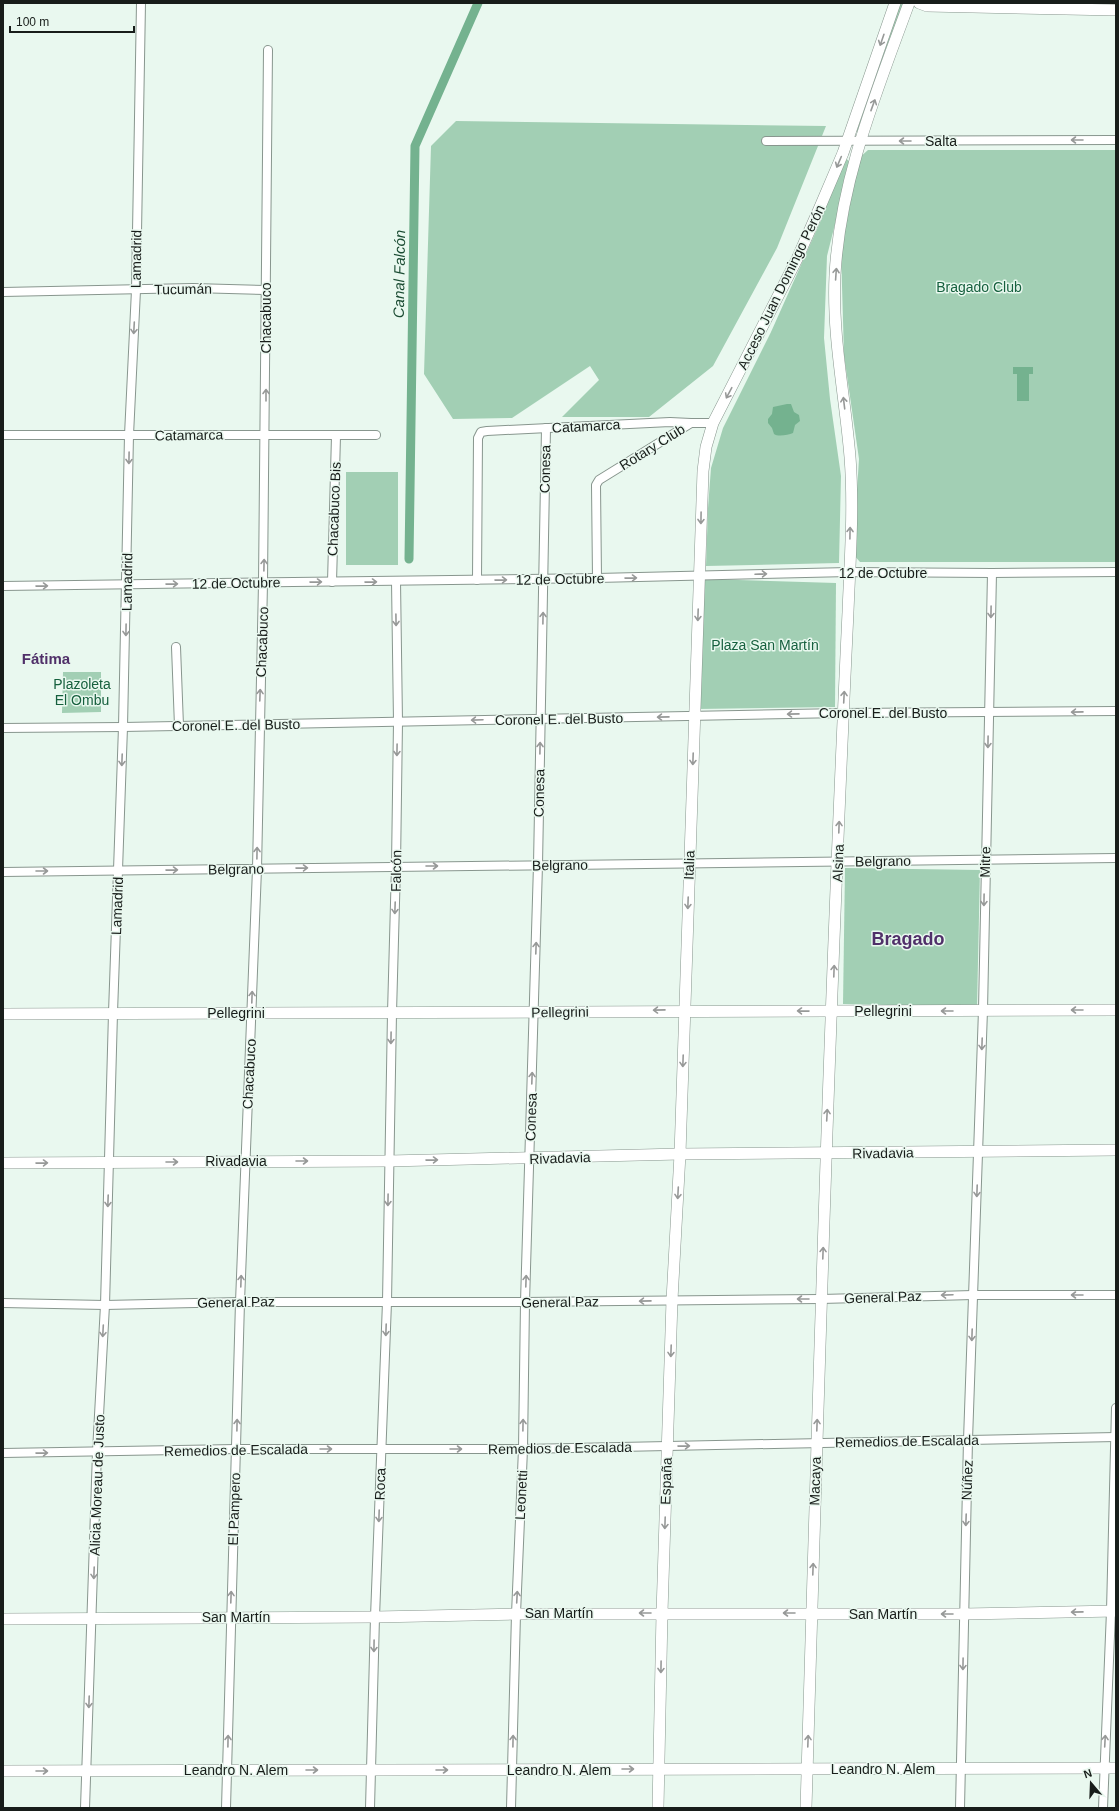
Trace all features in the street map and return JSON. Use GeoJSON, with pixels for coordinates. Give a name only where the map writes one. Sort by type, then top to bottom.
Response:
{"type":"FeatureCollection","features":[{"type":"Feature","properties":{"kind":"main road","name":"Acceso Juan Domingo Perón"},"geometry":{"type":"LineString","coordinates":[[700,576],[703,471],[706,447],[713,423],[797,259],[843,153],[895,3]]}},
{"type":"Feature","properties":{"kind":"main road","name":"Acceso Juan Domingo Perón"},"geometry":{"type":"LineString","coordinates":[[850,572],[850,466],[838,354],[835,279],[840,234],[860,142],[909,3]]}},
{"type":"Feature","properties":{"kind":"main road"},"geometry":{"type":"LineString","coordinates":[[919,3],[927,6],[1116,10]]}},
{"type":"Feature","properties":{"kind":"main road","name":"Alsina"},"geometry":{"type":"LineString","coordinates":[[826,1154],[850,572]]}},
{"type":"Feature","properties":{"kind":"main road","name":"Italia"},"geometry":{"type":"LineString","coordinates":[[680,1154],[700,576]]}},
{"type":"Feature","properties":{"kind":"main road","name":"Pellegrini"},"geometry":{"type":"LineString","coordinates":[[3,1014],[251,1012],[392,1013],[685,1010],[832,1012],[1116,1010]]}},
{"type":"Feature","properties":{"kind":"main road","name":"Rivadavia"},"geometry":{"type":"LineString","coordinates":[[3,1163],[389,1161],[680,1154],[826,1154],[1116,1150]]}},
{"type":"Feature","properties":{"kind":"main road","name":"España"},"geometry":{"type":"LineString","coordinates":[[658,1808],[667,1446],[672,1300],[680,1154]]}},
{"type":"Feature","properties":{"kind":"main road","name":"Macaya"},"geometry":{"type":"LineString","coordinates":[[806,1808],[826,1154]]}},
{"type":"Feature","properties":{"kind":"main road","name":"San Martín"},"geometry":{"type":"LineString","coordinates":[[3,1619],[375,1617],[662,1613],[964,1614],[1114,1611]]}},
{"type":"Feature","properties":{"kind":"main road","name":"Leandro N. Alem"},"geometry":{"type":"LineString","coordinates":[[3,1771],[1116,1768]]}},
{"type":"Feature","properties":{"kind":"street","name":"Lamadrid"},"geometry":{"type":"LineString","coordinates":[[109,1162],[127,585],[129,435],[136,290],[141,3]]}},
{"type":"Feature","properties":{"kind":"street","name":"Chacabuco"},"geometry":{"type":"LineString","coordinates":[[245,1161],[256,868],[263,583],[266,434],[268,50]]}},
{"type":"Feature","properties":{"kind":"street","name":"Salta"},"geometry":{"type":"LineString","coordinates":[[766,141],[860,142],[1116,140]]}},
{"type":"Feature","properties":{"kind":"street","name":"Tucumán"},"geometry":{"type":"LineString","coordinates":[[3,292],[193,288],[266,290]]}},
{"type":"Feature","properties":{"kind":"street","name":"Catamarca"},"geometry":{"type":"LineString","coordinates":[[477,580],[478,438],[481,432],[670,422],[691,423]]}},
{"type":"Feature","properties":{"kind":"street","name":"Rotary Club"},"geometry":{"type":"LineString","coordinates":[[597,578],[596,485],[599,480],[691,423],[713,423]]}},
{"type":"Feature","properties":{"kind":"street","name":"Conesa"},"geometry":{"type":"LineString","coordinates":[[530,1158],[538,865],[546,428]]}},
{"type":"Feature","properties":{"kind":"street","name":"Catamarca"},"geometry":{"type":"LineString","coordinates":[[3,435],[376,435]]}},
{"type":"Feature","properties":{"kind":"street","name":"Chacabuco Bis"},"geometry":{"type":"LineString","coordinates":[[332,582],[336,436]]}},
{"type":"Feature","properties":{"kind":"street","name":"12 de Octubre"},"geometry":{"type":"LineString","coordinates":[[3,586],[544,579],[850,572],[1116,572]]}},
{"type":"Feature","properties":{"kind":"street","name":"Mitre"},"geometry":{"type":"LineString","coordinates":[[979,1152],[992,573]]}},
{"type":"Feature","properties":{"kind":"street","name":"Falcón"},"geometry":{"type":"LineString","coordinates":[[389,1161],[398,722],[396,581]]}},
{"type":"Feature","properties":{"kind":"street"},"geometry":{"type":"LineString","coordinates":[[176,647],[179,726]]}},
{"type":"Feature","properties":{"kind":"street","name":"Coronel E. del Busto"},"geometry":{"type":"LineString","coordinates":[[3,728],[843,713],[1116,711]]}},
{"type":"Feature","properties":{"kind":"street","name":"Belgrano"},"geometry":{"type":"LineString","coordinates":[[3,872],[1116,858]]}},
{"type":"Feature","properties":{"kind":"street","name":"Núñez"},"geometry":{"type":"LineString","coordinates":[[960,1808],[968,1440],[979,1152]]}},
{"type":"Feature","properties":{"kind":"street","name":"Leonetti"},"geometry":{"type":"LineString","coordinates":[[511,1808],[516,1614],[523,1449],[525,1302],[530,1158]]}},
{"type":"Feature","properties":{"kind":"street","name":"El Pampero"},"geometry":{"type":"LineString","coordinates":[[226,1808],[230,1617],[245,1161]]}},
{"type":"Feature","properties":{"kind":"street","name":"Roca"},"geometry":{"type":"LineString","coordinates":[[370,1808],[375,1617],[382,1449],[389,1161]]}},
{"type":"Feature","properties":{"kind":"street","name":"Alicia Moreau de Justo"},"geometry":{"type":"LineString","coordinates":[[85,1808],[105,1305],[109,1162]]}},
{"type":"Feature","properties":{"kind":"street","name":"General Paz"},"geometry":{"type":"LineString","coordinates":[[3,1303],[105,1305],[240,1302],[525,1302],[821,1299],[973,1295],[1116,1295]]}},
{"type":"Feature","properties":{"kind":"street"},"geometry":{"type":"LineString","coordinates":[[1103,1808],[1104,1768],[1114,1611],[1116,1408]]}},
{"type":"Feature","properties":{"kind":"street","name":"Remedios de Escalada"},"geometry":{"type":"LineString","coordinates":[[3,1453],[236,1449],[523,1449],[1116,1437]]}},
{"type":"Feature","properties":{"kind":"green space"},"geometry":{"type":"Polygon","coordinates":[[[899,3],[904,3],[859,132],[854,131],[899,3]]]}},
{"type":"Feature","properties":{"kind":"green space"},"geometry":{"type":"Polygon","coordinates":[[[456,121],[826,126],[777,248],[713,366],[649,417],[562,417],[599,380],[590,366],[512,418],[453,419],[424,374],[431,146],[456,121]]]}},
{"type":"Feature","properties":{"kind":"green space","name":"Bragado Club"},"geometry":{"type":"Polygon","coordinates":[[[868,150],[1116,150],[1116,562],[860,562],[853,554],[859,459],[844,355],[841,251],[859,158],[868,150]]]}},
{"type":"Feature","properties":{"kind":"green space"},"geometry":{"type":"Polygon","coordinates":[[[846,159],[850,164],[827,256],[824,338],[830,399],[841,476],[839,563],[706,566],[711,468],[723,428],[771,332],[822,218],[842,161],[846,159]]]}},
{"type":"Feature","properties":{"kind":"green space"},"geometry":{"type":"Polygon","coordinates":[[[346,472],[398,472],[398,565],[346,565],[346,472]]]}},
{"type":"Feature","properties":{"kind":"green space","name":"Plaza San Martín"},"geometry":{"type":"Polygon","coordinates":[[[704,579],[836,583],[835,707],[698,709],[704,579]]]}},
{"type":"Feature","properties":{"kind":"green space","name":"Plazoleta El Ombu"},"geometry":{"type":"Polygon","coordinates":[[[63,672],[101,672],[101,712],[62,713],[63,672]]]}},
{"type":"Feature","properties":{"kind":"green space"},"geometry":{"type":"Polygon","coordinates":[[[845,868],[980,870],[977,1007],[843,1004],[845,868]]]}},
{"type":"Feature","properties":{"kind":"shaded area"},"geometry":{"type":"Polygon","coordinates":[[[1013,367],[1033,367],[1033,374],[1029,374],[1029,401],[1017,401],[1017,374],[1013,374],[1013,367]]]}},
{"type":"Feature","properties":{"kind":"shaded area"},"geometry":{"type":"Polygon","coordinates":[[[791,404],[794,412],[799,415],[800,421],[795,425],[793,433],[776,435],[768,423],[768,419],[772,414],[773,407],[791,404]]]}},
{"type":"Feature","properties":{"kind":"waterway","name":"Canal Falcón"},"geometry":{"type":"LineString","coordinates":[[409,559],[415,146],[478,3]]}},
{"type":"Feature","properties":{"kind":"district","name":"Fátima"},"geometry":{"type":"Point","coordinates":[46,658]}},
{"type":"Feature","properties":{"kind":"district","name":"Bragado"},"geometry":{"type":"Point","coordinates":[908,939]}}]}
